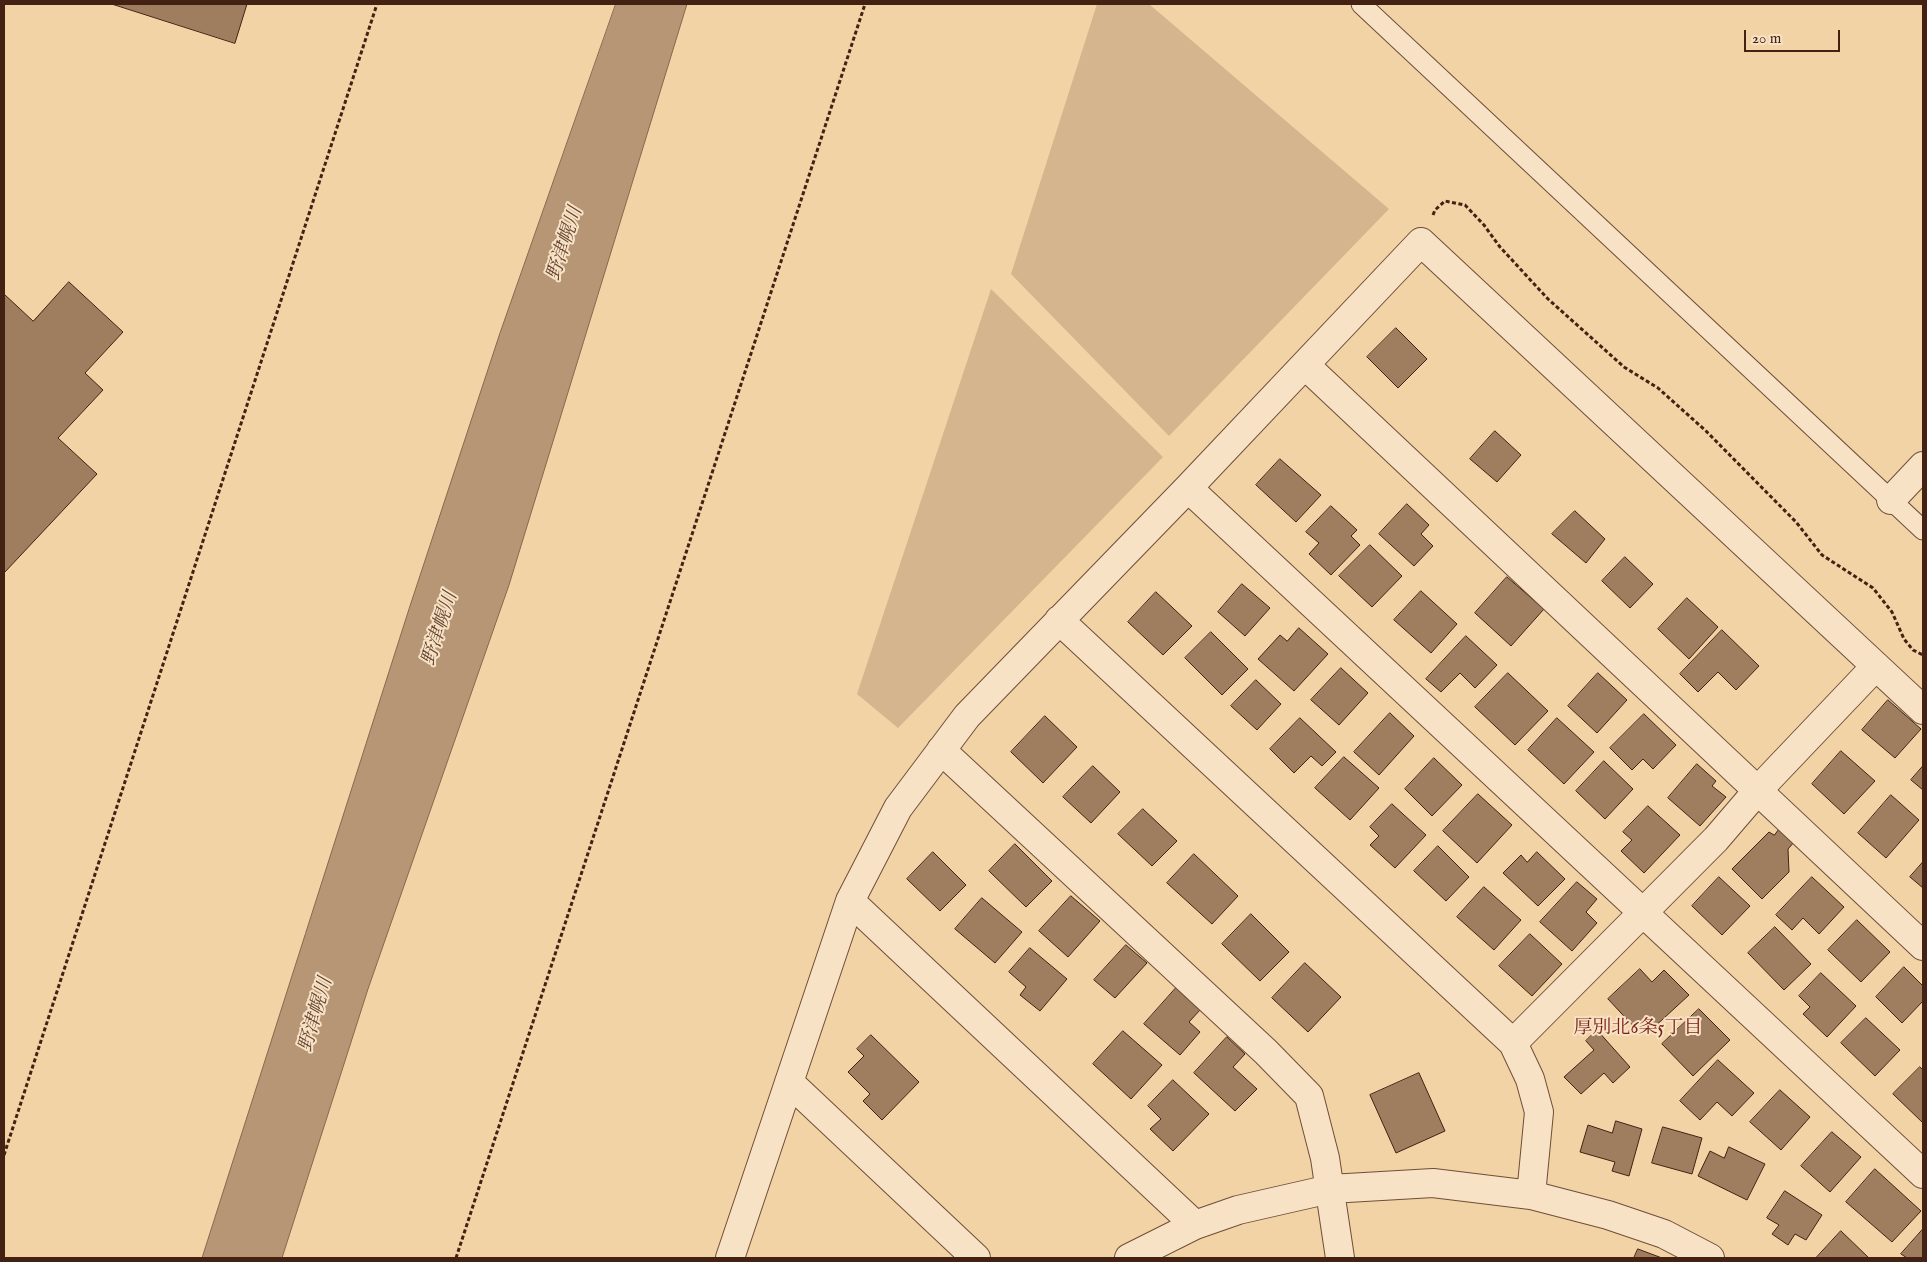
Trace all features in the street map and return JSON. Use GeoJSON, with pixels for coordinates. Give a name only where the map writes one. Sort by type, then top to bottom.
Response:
{"type":"FeatureCollection","features":[{"type":"Feature","properties":{"kind":"street"},"geometry":{"type":"LineString","coordinates":[[730,1258],[850,902],[898,808],[966,716],[1188,488],[1421,242],[1923,710]]}},
{"type":"Feature","properties":{"kind":"street"},"geometry":{"type":"LineString","coordinates":[[1305,364],[1923,946]]}},
{"type":"Feature","properties":{"kind":"street"},"geometry":{"type":"LineString","coordinates":[[1891,500],[1923,466]]}},
{"type":"Feature","properties":{"kind":"street"},"geometry":{"type":"LineString","coordinates":[[1188,488],[1923,1174]]}},
{"type":"Feature","properties":{"kind":"street"},"geometry":{"type":"LineString","coordinates":[[1059,620],[1513,1043],[1530,1079],[1539,1112],[1531,1196]]}},
{"type":"Feature","properties":{"kind":"street"},"geometry":{"type":"LineString","coordinates":[[1513,1043],[1716,839],[1758,790],[1876,666]]}},
{"type":"Feature","properties":{"kind":"street"},"geometry":{"type":"LineString","coordinates":[[942,750],[1266,1052],[1309,1096],[1325,1158],[1340,1258]]}},
{"type":"Feature","properties":{"kind":"street"},"geometry":{"type":"LineString","coordinates":[[850,902],[1195,1225]]}},
{"type":"Feature","properties":{"kind":"street"},"geometry":{"type":"LineString","coordinates":[[789,1082],[976,1258]]}},
{"type":"Feature","properties":{"kind":"street"},"geometry":{"type":"LineString","coordinates":[[1128,1258],[1195,1225],[1238,1210],[1330,1189],[1433,1183],[1531,1196],[1608,1215],[1654,1231],[1710,1258]]}},
{"type":"Feature","properties":{"kind":"lane"},"geometry":{"type":"LineString","coordinates":[[1361,4],[1923,530]]}},
{"type":"Feature","properties":{"kind":"path"},"geometry":{"type":"LineString","coordinates":[[4,1154],[377,4]]}},
{"type":"Feature","properties":{"kind":"path"},"geometry":{"type":"LineString","coordinates":[[456,1258],[866,4]]}},
{"type":"Feature","properties":{"kind":"path"},"geometry":{"type":"LineString","coordinates":[[1421,242],[1435,210],[1446,201],[1465,205],[1484,225],[1500,247],[1548,298],[1624,367],[1658,388],[1706,431],[1796,522],[1822,555],[1873,588],[1892,612],[1904,639],[1914,650],[1923,655]]}},
{"type":"Feature","properties":{"kind":"shaded area"},"geometry":{"type":"Polygon","coordinates":[[[1097,4],[1149,4],[1389,209],[1169,436],[1011,274],[1097,4]]]}},
{"type":"Feature","properties":{"kind":"shaded area"},"geometry":{"type":"Polygon","coordinates":[[[991,289],[1163,457],[898,728],[857,694],[991,289]]]}},
{"type":"Feature","properties":{"kind":"water","name":"野津幌川"},"geometry":{"type":"Polygon","coordinates":[[[616,4],[687,4],[509,585],[368,989],[282,1258],[202,1258],[409,609],[500,333],[616,4]]]}},
{"type":"Feature","properties":{"kind":"building"},"geometry":{"type":"Polygon","coordinates":[[[112,4],[247,4],[235,43],[112,4]]]}},
{"type":"Feature","properties":{"kind":"building"},"geometry":{"type":"Polygon","coordinates":[[[69,282],[123,332],[85,373],[103,390],[58,438],[97,474],[4,573],[4,294],[33,321],[69,282]]]}},
{"type":"Feature","properties":{"kind":"building"},"geometry":{"type":"Polygon","coordinates":[[[1396,328],[1427,359],[1398,388],[1367,357],[1396,328]]]}},
{"type":"Feature","properties":{"kind":"building"},"geometry":{"type":"Polygon","coordinates":[[[1495,431],[1521,455],[1497,482],[1470,459],[1495,431]]]}},
{"type":"Feature","properties":{"kind":"building"},"geometry":{"type":"Polygon","coordinates":[[[1280,459],[1321,495],[1296,522],[1256,485],[1280,459]]]}},
{"type":"Feature","properties":{"kind":"building"},"geometry":{"type":"Polygon","coordinates":[[[1407,504],[1429,525],[1421,534],[1433,546],[1414,566],[1379,534],[1407,504]]]}},
{"type":"Feature","properties":{"kind":"building"},"geometry":{"type":"Polygon","coordinates":[[[1331,506],[1357,530],[1351,536],[1360,545],[1331,575],[1309,554],[1319,543],[1306,532],[1331,506]]]}},
{"type":"Feature","properties":{"kind":"building"},"geometry":{"type":"Polygon","coordinates":[[[1575,511],[1605,539],[1586,563],[1552,534],[1575,511]]]}},
{"type":"Feature","properties":{"kind":"building"},"geometry":{"type":"Polygon","coordinates":[[[1370,545],[1402,576],[1372,607],[1339,576],[1370,545]]]}},
{"type":"Feature","properties":{"kind":"building"},"geometry":{"type":"Polygon","coordinates":[[[1625,557],[1653,584],[1630,608],[1602,581],[1625,557]]]}},
{"type":"Feature","properties":{"kind":"building"},"geometry":{"type":"Polygon","coordinates":[[[1507,577],[1544,609],[1511,646],[1475,613],[1507,577]]]}},
{"type":"Feature","properties":{"kind":"building"},"geometry":{"type":"Polygon","coordinates":[[[1242,584],[1270,608],[1245,636],[1218,612],[1242,584]]]}},
{"type":"Feature","properties":{"kind":"building"},"geometry":{"type":"Polygon","coordinates":[[[1421,591],[1457,624],[1431,653],[1394,620],[1421,591]]]}},
{"type":"Feature","properties":{"kind":"building"},"geometry":{"type":"Polygon","coordinates":[[[1156,592],[1192,626],[1163,655],[1128,622],[1156,592]]]}},
{"type":"Feature","properties":{"kind":"building"},"geometry":{"type":"Polygon","coordinates":[[[1687,598],[1718,627],[1689,659],[1658,629],[1687,598]]]}},
{"type":"Feature","properties":{"kind":"building"},"geometry":{"type":"Polygon","coordinates":[[[1299,628],[1328,654],[1294,691],[1258,659],[1280,635],[1287,641],[1299,628]]]}},
{"type":"Feature","properties":{"kind":"building"},"geometry":{"type":"Polygon","coordinates":[[[1722,630],[1759,666],[1736,690],[1718,672],[1698,692],[1680,674],[1722,630]]]}},
{"type":"Feature","properties":{"kind":"building"},"geometry":{"type":"Polygon","coordinates":[[[1211,632],[1248,669],[1222,695],[1185,658],[1211,632]]]}},
{"type":"Feature","properties":{"kind":"building"},"geometry":{"type":"Polygon","coordinates":[[[1466,636],[1497,665],[1475,688],[1460,673],[1441,692],[1426,679],[1466,636]]]}},
{"type":"Feature","properties":{"kind":"building"},"geometry":{"type":"Polygon","coordinates":[[[1341,668],[1368,693],[1339,725],[1311,700],[1341,668]]]}},
{"type":"Feature","properties":{"kind":"building"},"geometry":{"type":"Polygon","coordinates":[[[1508,673],[1548,711],[1515,745],[1475,707],[1508,673]]]}},
{"type":"Feature","properties":{"kind":"building"},"geometry":{"type":"Polygon","coordinates":[[[1598,673],[1627,700],[1597,733],[1568,706],[1598,673]]]}},
{"type":"Feature","properties":{"kind":"building"},"geometry":{"type":"Polygon","coordinates":[[[1256,680],[1281,704],[1257,730],[1231,706],[1256,680]]]}},
{"type":"Feature","properties":{"kind":"building"},"geometry":{"type":"Polygon","coordinates":[[[1888,700],[1921,729],[1895,758],[1862,730],[1888,700]]]}},
{"type":"Feature","properties":{"kind":"building"},"geometry":{"type":"Polygon","coordinates":[[[1390,713],[1414,736],[1379,775],[1354,752],[1390,713]]]}},
{"type":"Feature","properties":{"kind":"building"},"geometry":{"type":"Polygon","coordinates":[[[1644,714],[1676,745],[1653,769],[1643,759],[1632,770],[1610,748],[1644,714]]]}},
{"type":"Feature","properties":{"kind":"building"},"geometry":{"type":"Polygon","coordinates":[[[1045,716],[1077,747],[1043,783],[1011,752],[1045,716]]]}},
{"type":"Feature","properties":{"kind":"building"},"geometry":{"type":"Polygon","coordinates":[[[1300,718],[1336,752],[1322,766],[1311,756],[1294,773],[1270,749],[1300,718]]]}},
{"type":"Feature","properties":{"kind":"building"},"geometry":{"type":"Polygon","coordinates":[[[1557,718],[1594,752],[1564,784],[1528,750],[1557,718]]]}},
{"type":"Feature","properties":{"kind":"building"},"geometry":{"type":"Polygon","coordinates":[[[1841,751],[1875,781],[1844,814],[1812,784],[1841,751]]]}},
{"type":"Feature","properties":{"kind":"building"},"geometry":{"type":"Polygon","coordinates":[[[1344,757],[1379,788],[1350,820],[1315,788],[1344,757]]]}},
{"type":"Feature","properties":{"kind":"building"},"geometry":{"type":"Polygon","coordinates":[[[1434,758],[1462,785],[1432,816],[1405,789],[1434,758]]]}},
{"type":"Feature","properties":{"kind":"building"},"geometry":{"type":"Polygon","coordinates":[[[1604,761],[1633,789],[1605,819],[1576,791],[1604,761]]]}},
{"type":"Feature","properties":{"kind":"building"},"geometry":{"type":"Polygon","coordinates":[[[1697,764],[1716,781],[1712,786],[1726,797],[1700,826],[1668,798],[1697,764]]]}},
{"type":"Feature","properties":{"kind":"building"},"geometry":{"type":"Polygon","coordinates":[[[1093,766],[1120,792],[1091,823],[1063,797],[1093,766]]]}},
{"type":"Feature","properties":{"kind":"building"},"geometry":{"type":"Polygon","coordinates":[[[1923,766],[1923,790],[1911,780],[1923,766]]]}},
{"type":"Feature","properties":{"kind":"building"},"geometry":{"type":"Polygon","coordinates":[[[1478,794],[1512,825],[1477,863],[1443,831],[1478,794]]]}},
{"type":"Feature","properties":{"kind":"building"},"geometry":{"type":"Polygon","coordinates":[[[1891,795],[1919,820],[1886,858],[1858,833],[1891,795]]]}},
{"type":"Feature","properties":{"kind":"building"},"geometry":{"type":"Polygon","coordinates":[[[1392,804],[1426,835],[1395,868],[1370,845],[1379,836],[1370,827],[1392,804]]]}},
{"type":"Feature","properties":{"kind":"building"},"geometry":{"type":"Polygon","coordinates":[[[1648,806],[1680,835],[1644,873],[1621,851],[1632,840],[1623,832],[1648,806]]]}},
{"type":"Feature","properties":{"kind":"building"},"geometry":{"type":"Polygon","coordinates":[[[1143,809],[1177,841],[1152,866],[1118,834],[1143,809]]]}},
{"type":"Feature","properties":{"kind":"building"},"geometry":{"type":"Polygon","coordinates":[[[1781,827],[1795,841],[1788,849],[1789,872],[1762,899],[1732,869],[1769,832],[1774,835],[1781,827]]]}},
{"type":"Feature","properties":{"kind":"building"},"geometry":{"type":"Polygon","coordinates":[[[1015,844],[1052,881],[1026,907],[989,871],[1015,844]]]}},
{"type":"Feature","properties":{"kind":"building"},"geometry":{"type":"Polygon","coordinates":[[[1438,846],[1469,877],[1446,901],[1414,871],[1438,846]]]}},
{"type":"Feature","properties":{"kind":"building"},"geometry":{"type":"Polygon","coordinates":[[[933,852],[966,885],[940,911],[907,879],[933,852]]]}},
{"type":"Feature","properties":{"kind":"building"},"geometry":{"type":"Polygon","coordinates":[[[1537,852],[1565,879],[1538,906],[1503,873],[1521,855],[1527,862],[1537,852]]]}},
{"type":"Feature","properties":{"kind":"building"},"geometry":{"type":"Polygon","coordinates":[[[1194,854],[1238,896],[1212,924],[1167,883],[1194,854]]]}},
{"type":"Feature","properties":{"kind":"building"},"geometry":{"type":"Polygon","coordinates":[[[1923,862],[1923,888],[1910,877],[1923,862]]]}},
{"type":"Feature","properties":{"kind":"building"},"geometry":{"type":"Polygon","coordinates":[[[1719,877],[1750,906],[1722,935],[1692,906],[1719,877]]]}},
{"type":"Feature","properties":{"kind":"building"},"geometry":{"type":"Polygon","coordinates":[[[1812,877],[1844,907],[1819,934],[1803,918],[1792,930],[1776,915],[1812,877]]]}},
{"type":"Feature","properties":{"kind":"building"},"geometry":{"type":"Polygon","coordinates":[[[1577,882],[1597,899],[1586,912],[1597,923],[1572,951],[1540,922],[1577,882]]]}},
{"type":"Feature","properties":{"kind":"building"},"geometry":{"type":"Polygon","coordinates":[[[1484,887],[1521,920],[1494,950],[1457,917],[1484,887]]]}},
{"type":"Feature","properties":{"kind":"building"},"geometry":{"type":"Polygon","coordinates":[[[1071,896],[1100,921],[1068,957],[1039,931],[1071,896]]]}},
{"type":"Feature","properties":{"kind":"building"},"geometry":{"type":"Polygon","coordinates":[[[982,898],[1022,932],[995,963],[955,929],[982,898]]]}},
{"type":"Feature","properties":{"kind":"building"},"geometry":{"type":"Polygon","coordinates":[[[1251,914],[1289,952],[1260,981],[1222,944],[1251,914]]]}},
{"type":"Feature","properties":{"kind":"building"},"geometry":{"type":"Polygon","coordinates":[[[1857,920],[1890,952],[1861,982],[1828,950],[1857,920]]]}},
{"type":"Feature","properties":{"kind":"building"},"geometry":{"type":"Polygon","coordinates":[[[1775,927],[1811,964],[1784,990],[1748,953],[1775,927]]]}},
{"type":"Feature","properties":{"kind":"building"},"geometry":{"type":"Polygon","coordinates":[[[1530,934],[1562,964],[1532,996],[1499,966],[1530,934]]]}},
{"type":"Feature","properties":{"kind":"building"},"geometry":{"type":"Polygon","coordinates":[[[1126,945],[1147,963],[1115,998],[1094,980],[1126,945]]]}},
{"type":"Feature","properties":{"kind":"building"},"geometry":{"type":"Polygon","coordinates":[[[1030,948],[1067,979],[1040,1011],[1020,995],[1026,987],[1009,972],[1030,948]]]}},
{"type":"Feature","properties":{"kind":"building"},"geometry":{"type":"Polygon","coordinates":[[[1305,963],[1341,997],[1308,1032],[1272,998],[1305,963]]]}},
{"type":"Feature","properties":{"kind":"building"},"geometry":{"type":"Polygon","coordinates":[[[1904,967],[1923,986],[1923,1001],[1902,1023],[1876,997],[1904,967]]]}},
{"type":"Feature","properties":{"kind":"building"},"geometry":{"type":"Polygon","coordinates":[[[1640,969],[1652,982],[1664,970],[1689,995],[1651,1030],[1642,1020],[1634,1027],[1608,999],[1640,969]]]}},
{"type":"Feature","properties":{"kind":"building"},"geometry":{"type":"Polygon","coordinates":[[[1821,973],[1856,1006],[1827,1037],[1803,1014],[1810,1007],[1799,996],[1821,973]]]}},
{"type":"Feature","properties":{"kind":"building"},"geometry":{"type":"Polygon","coordinates":[[[1176,988],[1200,1010],[1189,1022],[1200,1032],[1180,1055],[1144,1024],[1176,988]]]}},
{"type":"Feature","properties":{"kind":"building"},"geometry":{"type":"Polygon","coordinates":[[[1699,1009],[1730,1040],[1693,1076],[1662,1044],[1699,1009]]]}},
{"type":"Feature","properties":{"kind":"building"},"geometry":{"type":"Polygon","coordinates":[[[1866,1018],[1900,1050],[1875,1076],[1841,1043],[1866,1018]]]}},
{"type":"Feature","properties":{"kind":"building"},"geometry":{"type":"Polygon","coordinates":[[[1597,1030],[1630,1067],[1613,1083],[1604,1073],[1581,1094],[1564,1077],[1594,1050],[1586,1041],[1597,1030]]]}},
{"type":"Feature","properties":{"kind":"building"},"geometry":{"type":"Polygon","coordinates":[[[1123,1031],[1162,1065],[1131,1099],[1093,1064],[1123,1031]]]}},
{"type":"Feature","properties":{"kind":"building"},"geometry":{"type":"Polygon","coordinates":[[[871,1035],[919,1082],[882,1120],[863,1101],[870,1094],[848,1072],[864,1056],[857,1049],[871,1035]]]}},
{"type":"Feature","properties":{"kind":"building"},"geometry":{"type":"Polygon","coordinates":[[[1227,1037],[1245,1054],[1233,1067],[1257,1089],[1235,1111],[1194,1073],[1227,1037]]]}},
{"type":"Feature","properties":{"kind":"building"},"geometry":{"type":"Polygon","coordinates":[[[1718,1060],[1754,1093],[1732,1116],[1717,1102],[1700,1120],[1680,1101],[1718,1060]]]}},
{"type":"Feature","properties":{"kind":"building"},"geometry":{"type":"Polygon","coordinates":[[[1920,1067],[1923,1070],[1923,1123],[1893,1094],[1920,1067]]]}},
{"type":"Feature","properties":{"kind":"building"},"geometry":{"type":"Polygon","coordinates":[[[1419,1073],[1445,1131],[1396,1153],[1370,1095],[1419,1073]]]}},
{"type":"Feature","properties":{"kind":"building"},"geometry":{"type":"Polygon","coordinates":[[[1173,1080],[1209,1114],[1173,1151],[1150,1129],[1161,1119],[1148,1106],[1173,1080]]]}},
{"type":"Feature","properties":{"kind":"building"},"geometry":{"type":"Polygon","coordinates":[[[1780,1090],[1810,1117],[1781,1150],[1750,1122],[1780,1090]]]}},
{"type":"Feature","properties":{"kind":"building"},"geometry":{"type":"Polygon","coordinates":[[[1616,1121],[1642,1129],[1629,1176],[1612,1171],[1615,1162],[1580,1152],[1588,1125],[1612,1133],[1616,1121]]]}},
{"type":"Feature","properties":{"kind":"building"},"geometry":{"type":"Polygon","coordinates":[[[1663,1127],[1702,1138],[1692,1174],[1652,1163],[1663,1127]]]}},
{"type":"Feature","properties":{"kind":"building"},"geometry":{"type":"Polygon","coordinates":[[[1832,1132],[1861,1157],[1830,1192],[1801,1166],[1832,1132]]]}},
{"type":"Feature","properties":{"kind":"building"},"geometry":{"type":"Polygon","coordinates":[[[1729,1147],[1765,1164],[1747,1200],[1698,1176],[1710,1151],[1724,1158],[1729,1147]]]}},
{"type":"Feature","properties":{"kind":"building"},"geometry":{"type":"Polygon","coordinates":[[[1875,1169],[1921,1211],[1892,1242],[1846,1202],[1875,1169]]]}},
{"type":"Feature","properties":{"kind":"building"},"geometry":{"type":"Polygon","coordinates":[[[1785,1191],[1822,1215],[1806,1240],[1795,1234],[1788,1245],[1772,1234],[1779,1225],[1767,1218],[1785,1191]]]}},
{"type":"Feature","properties":{"kind":"building"},"geometry":{"type":"Polygon","coordinates":[[[1923,1229],[1923,1258],[1907,1258],[1901,1254],[1923,1229]]]}},
{"type":"Feature","properties":{"kind":"building"},"geometry":{"type":"Polygon","coordinates":[[[1841,1231],[1869,1258],[1816,1258],[1841,1231]]]}},
{"type":"Feature","properties":{"kind":"building"},"geometry":{"type":"Polygon","coordinates":[[[1638,1249],[1662,1258],[1634,1258],[1638,1249]]]}},
{"type":"Feature","properties":{"kind":"district","name":"厚別北6条5丁目"},"geometry":{"type":"Point","coordinates":[1638,1029]}}]}
